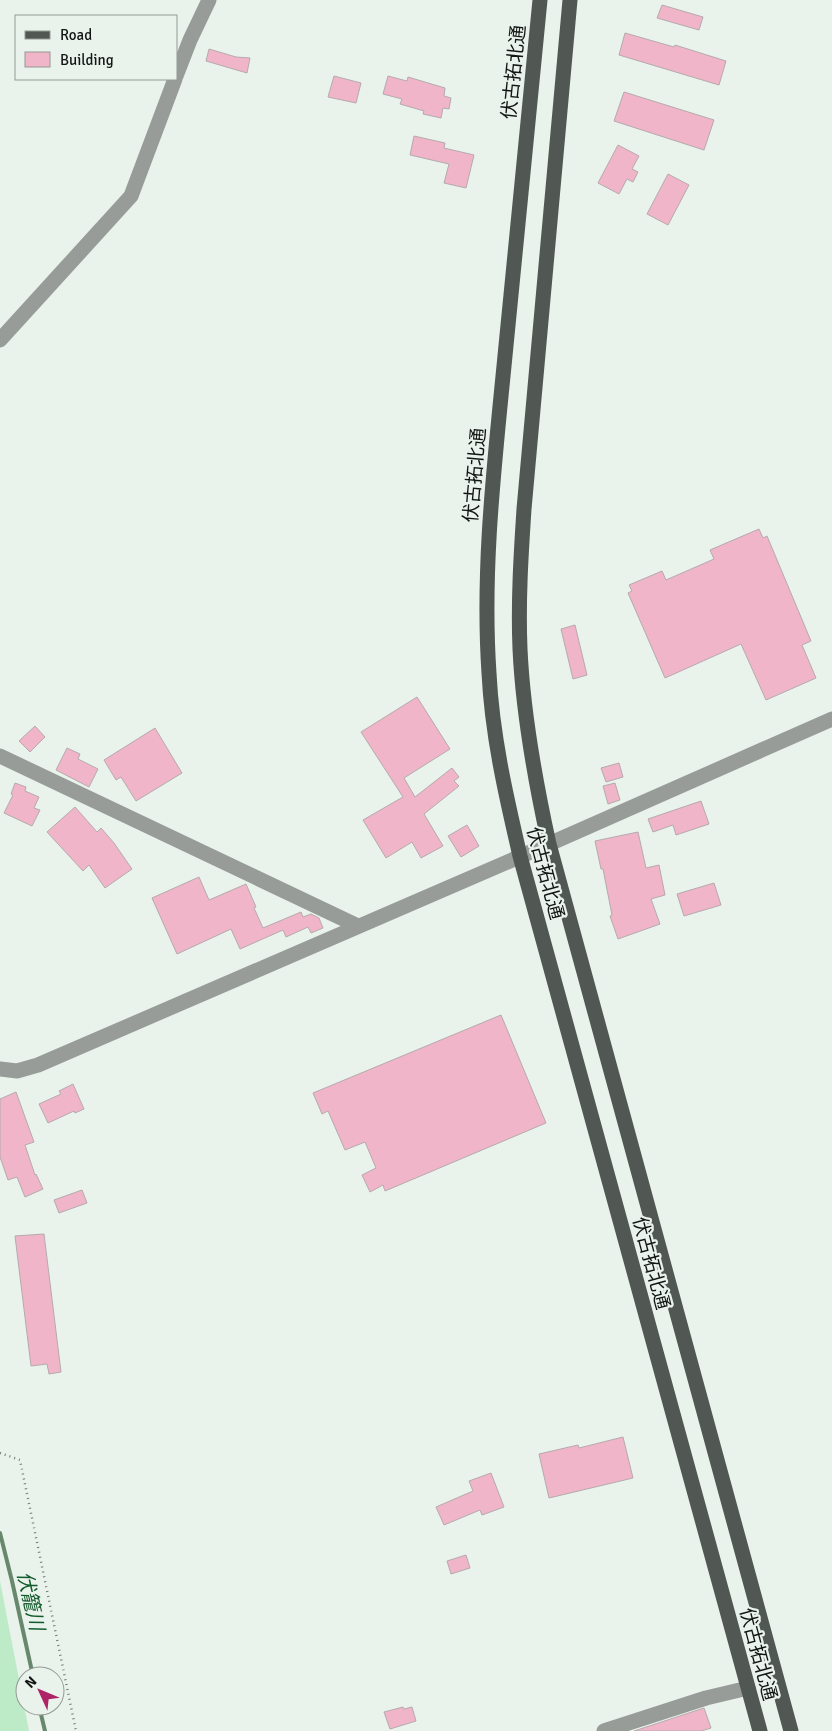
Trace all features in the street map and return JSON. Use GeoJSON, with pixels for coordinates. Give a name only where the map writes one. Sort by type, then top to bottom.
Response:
{"type":"FeatureCollection","features":[{"type":"Feature","properties":{"kind":"main road","name":"伏古拓北通"},"geometry":{"type":"LineString","coordinates":[[540,0],[488,550],[486,611],[488,674],[495,731],[506,796],[520,856],[760,1731]]}},
{"type":"Feature","properties":{"kind":"main road","name":"伏古拓北通"},"geometry":{"type":"LineString","coordinates":[[570,0],[524,508],[520,591],[520,649],[524,705],[533,768],[549,844],[791,1731]]}},
{"type":"Feature","properties":{"kind":"street"},"geometry":{"type":"LineString","coordinates":[[178,73],[190,40],[209,0]]}},
{"type":"Feature","properties":{"kind":"street"},"geometry":{"type":"LineString","coordinates":[[0,340],[131,196],[175,80]]}},
{"type":"Feature","properties":{"kind":"street"},"geometry":{"type":"LineString","coordinates":[[0,1069],[17,1071],[38,1065],[549,844],[832,719]]}},
{"type":"Feature","properties":{"kind":"street"},"geometry":{"type":"LineString","coordinates":[[0,756],[358,926]]}},
{"type":"Feature","properties":{"kind":"street"},"geometry":{"type":"LineString","coordinates":[[604,1731],[706,1698],[748,1688]]}},
{"type":"Feature","properties":{"kind":"path"},"geometry":{"type":"LineString","coordinates":[[0,1453],[20,1460],[76,1731]]}},
{"type":"Feature","properties":{"kind":"green space"},"geometry":{"type":"Polygon","coordinates":[[[0,1581],[16,1666],[15,1716],[26,1716],[29,1731],[0,1731],[0,1581]]]}},
{"type":"Feature","properties":{"kind":"building"},"geometry":{"type":"Polygon","coordinates":[[[662,5],[703,17],[699,30],[657,18],[662,5]]]}},
{"type":"Feature","properties":{"kind":"building"},"geometry":{"type":"Polygon","coordinates":[[[625,33],[674,47],[675,45],[726,61],[719,85],[619,55],[625,33]]]}},
{"type":"Feature","properties":{"kind":"building"},"geometry":{"type":"Polygon","coordinates":[[[209,49],[236,57],[250,58],[247,73],[206,61],[209,49]]]}},
{"type":"Feature","properties":{"kind":"building"},"geometry":{"type":"Polygon","coordinates":[[[334,76],[361,83],[356,103],[328,97],[334,76]]]}},
{"type":"Feature","properties":{"kind":"building"},"geometry":{"type":"Polygon","coordinates":[[[388,76],[407,81],[408,77],[445,88],[444,96],[451,98],[449,109],[443,108],[441,118],[423,114],[424,111],[400,104],[402,99],[383,94],[388,76]]]}},
{"type":"Feature","properties":{"kind":"building"},"geometry":{"type":"Polygon","coordinates":[[[624,92],[714,120],[704,150],[614,121],[624,92]]]}},
{"type":"Feature","properties":{"kind":"building"},"geometry":{"type":"Polygon","coordinates":[[[414,136],[445,143],[444,148],[474,155],[466,188],[444,183],[449,164],[410,155],[414,136]]]}},
{"type":"Feature","properties":{"kind":"building"},"geometry":{"type":"Polygon","coordinates":[[[618,145],[639,156],[632,169],[638,172],[633,182],[627,179],[619,194],[598,183],[618,145]]]}},
{"type":"Feature","properties":{"kind":"building"},"geometry":{"type":"Polygon","coordinates":[[[668,174],[689,185],[668,225],[647,214],[668,174]]]}},
{"type":"Feature","properties":{"kind":"building"},"geometry":{"type":"Polygon","coordinates":[[[759,529],[763,538],[767,536],[811,641],[802,645],[816,678],[766,700],[741,644],[665,678],[628,593],[632,591],[629,585],[662,571],[666,580],[714,559],[710,550],[759,529]]]}},
{"type":"Feature","properties":{"kind":"building"},"geometry":{"type":"Polygon","coordinates":[[[575,625],[587,675],[573,679],[561,629],[575,625]]]}},
{"type":"Feature","properties":{"kind":"building"},"geometry":{"type":"Polygon","coordinates":[[[417,697],[450,749],[404,778],[415,797],[452,768],[459,777],[454,781],[459,786],[424,814],[443,846],[421,858],[412,842],[386,858],[363,820],[403,797],[361,732],[417,697]]]}},
{"type":"Feature","properties":{"kind":"building"},"geometry":{"type":"Polygon","coordinates":[[[35,726],[45,737],[30,752],[19,741],[35,726]]]}},
{"type":"Feature","properties":{"kind":"building"},"geometry":{"type":"Polygon","coordinates":[[[155,728],[182,773],[136,801],[121,777],[116,780],[104,760],[155,728]]]}},
{"type":"Feature","properties":{"kind":"building"},"geometry":{"type":"Polygon","coordinates":[[[67,748],[80,754],[78,759],[98,769],[89,787],[56,770],[67,748]]]}},
{"type":"Feature","properties":{"kind":"building"},"geometry":{"type":"Polygon","coordinates":[[[619,763],[623,777],[606,782],[601,768],[619,763]]]}},
{"type":"Feature","properties":{"kind":"building"},"geometry":{"type":"Polygon","coordinates":[[[15,783],[26,787],[25,791],[39,797],[34,808],[40,810],[32,826],[4,813],[13,795],[11,794],[15,783]]]}},
{"type":"Feature","properties":{"kind":"building"},"geometry":{"type":"Polygon","coordinates":[[[615,783],[620,800],[608,804],[603,786],[615,783]]]}},
{"type":"Feature","properties":{"kind":"building"},"geometry":{"type":"Polygon","coordinates":[[[701,801],[709,824],[676,835],[673,825],[653,832],[648,819],[701,801]]]}},
{"type":"Feature","properties":{"kind":"building"},"geometry":{"type":"Polygon","coordinates":[[[75,807],[97,832],[101,828],[132,869],[105,888],[89,865],[83,871],[47,832],[75,807]]]}},
{"type":"Feature","properties":{"kind":"building"},"geometry":{"type":"Polygon","coordinates":[[[467,825],[479,846],[461,857],[448,836],[467,825]]]}},
{"type":"Feature","properties":{"kind":"building"},"geometry":{"type":"Polygon","coordinates":[[[638,832],[646,868],[659,865],[665,895],[651,899],[660,924],[618,939],[610,916],[612,915],[603,869],[601,869],[595,841],[638,832]]]}},
{"type":"Feature","properties":{"kind":"building"},"geometry":{"type":"Polygon","coordinates":[[[199,877],[209,900],[246,884],[263,928],[301,912],[303,917],[311,914],[319,918],[323,928],[311,933],[308,927],[286,937],[283,930],[240,949],[231,929],[177,954],[152,898],[199,877]]]}},
{"type":"Feature","properties":{"kind":"building"},"geometry":{"type":"Polygon","coordinates":[[[714,883],[721,905],[684,916],[677,894],[714,883]]]}},
{"type":"Feature","properties":{"kind":"building"},"geometry":{"type":"Polygon","coordinates":[[[501,1015],[546,1123],[385,1191],[383,1185],[370,1192],[362,1175],[376,1168],[365,1142],[345,1150],[328,1111],[322,1114],[313,1093],[501,1015]]]}},
{"type":"Feature","properties":{"kind":"building"},"geometry":{"type":"Polygon","coordinates":[[[73,1084],[84,1109],[75,1113],[74,1111],[48,1123],[39,1104],[61,1094],[59,1091],[73,1084]]]}},
{"type":"Feature","properties":{"kind":"building"},"geometry":{"type":"Polygon","coordinates":[[[16,1092],[34,1142],[25,1145],[35,1175],[43,1189],[25,1197],[17,1177],[8,1180],[0,1157],[0,1099],[16,1092]]]}},
{"type":"Feature","properties":{"kind":"building"},"geometry":{"type":"Polygon","coordinates":[[[82,1190],[87,1203],[59,1213],[54,1200],[82,1190]]]}},
{"type":"Feature","properties":{"kind":"building"},"geometry":{"type":"Polygon","coordinates":[[[44,1234],[61,1372],[49,1374],[47,1364],[31,1366],[15,1236],[44,1234]]]}},
{"type":"Feature","properties":{"kind":"building"},"geometry":{"type":"Polygon","coordinates":[[[623,1437],[633,1478],[549,1498],[539,1454],[578,1445],[579,1448],[623,1437]]]}},
{"type":"Feature","properties":{"kind":"building"},"geometry":{"type":"Polygon","coordinates":[[[491,1473],[504,1507],[482,1515],[480,1510],[444,1525],[436,1507],[473,1491],[469,1481],[491,1473]]]}},
{"type":"Feature","properties":{"kind":"building"},"geometry":{"type":"Polygon","coordinates":[[[466,1555],[470,1568],[451,1574],[447,1561],[466,1555]]]}},
{"type":"Feature","properties":{"kind":"building"},"geometry":{"type":"Polygon","coordinates":[[[403,1707],[404,1709],[412,1707],[416,1721],[390,1729],[384,1712],[403,1707]]]}},
{"type":"Feature","properties":{"kind":"building"},"geometry":{"type":"Polygon","coordinates":[[[704,1708],[711,1728],[701,1731],[634,1731],[704,1708]]]}},
{"type":"Feature","properties":{"kind":"waterway","name":"伏籠川"},"geometry":{"type":"LineString","coordinates":[[0,1533],[31,1666]]}},
{"type":"Feature","properties":{"kind":"waterway","name":"伏籠川"},"geometry":{"type":"LineString","coordinates":[[41,1716],[45,1731]]}}]}
